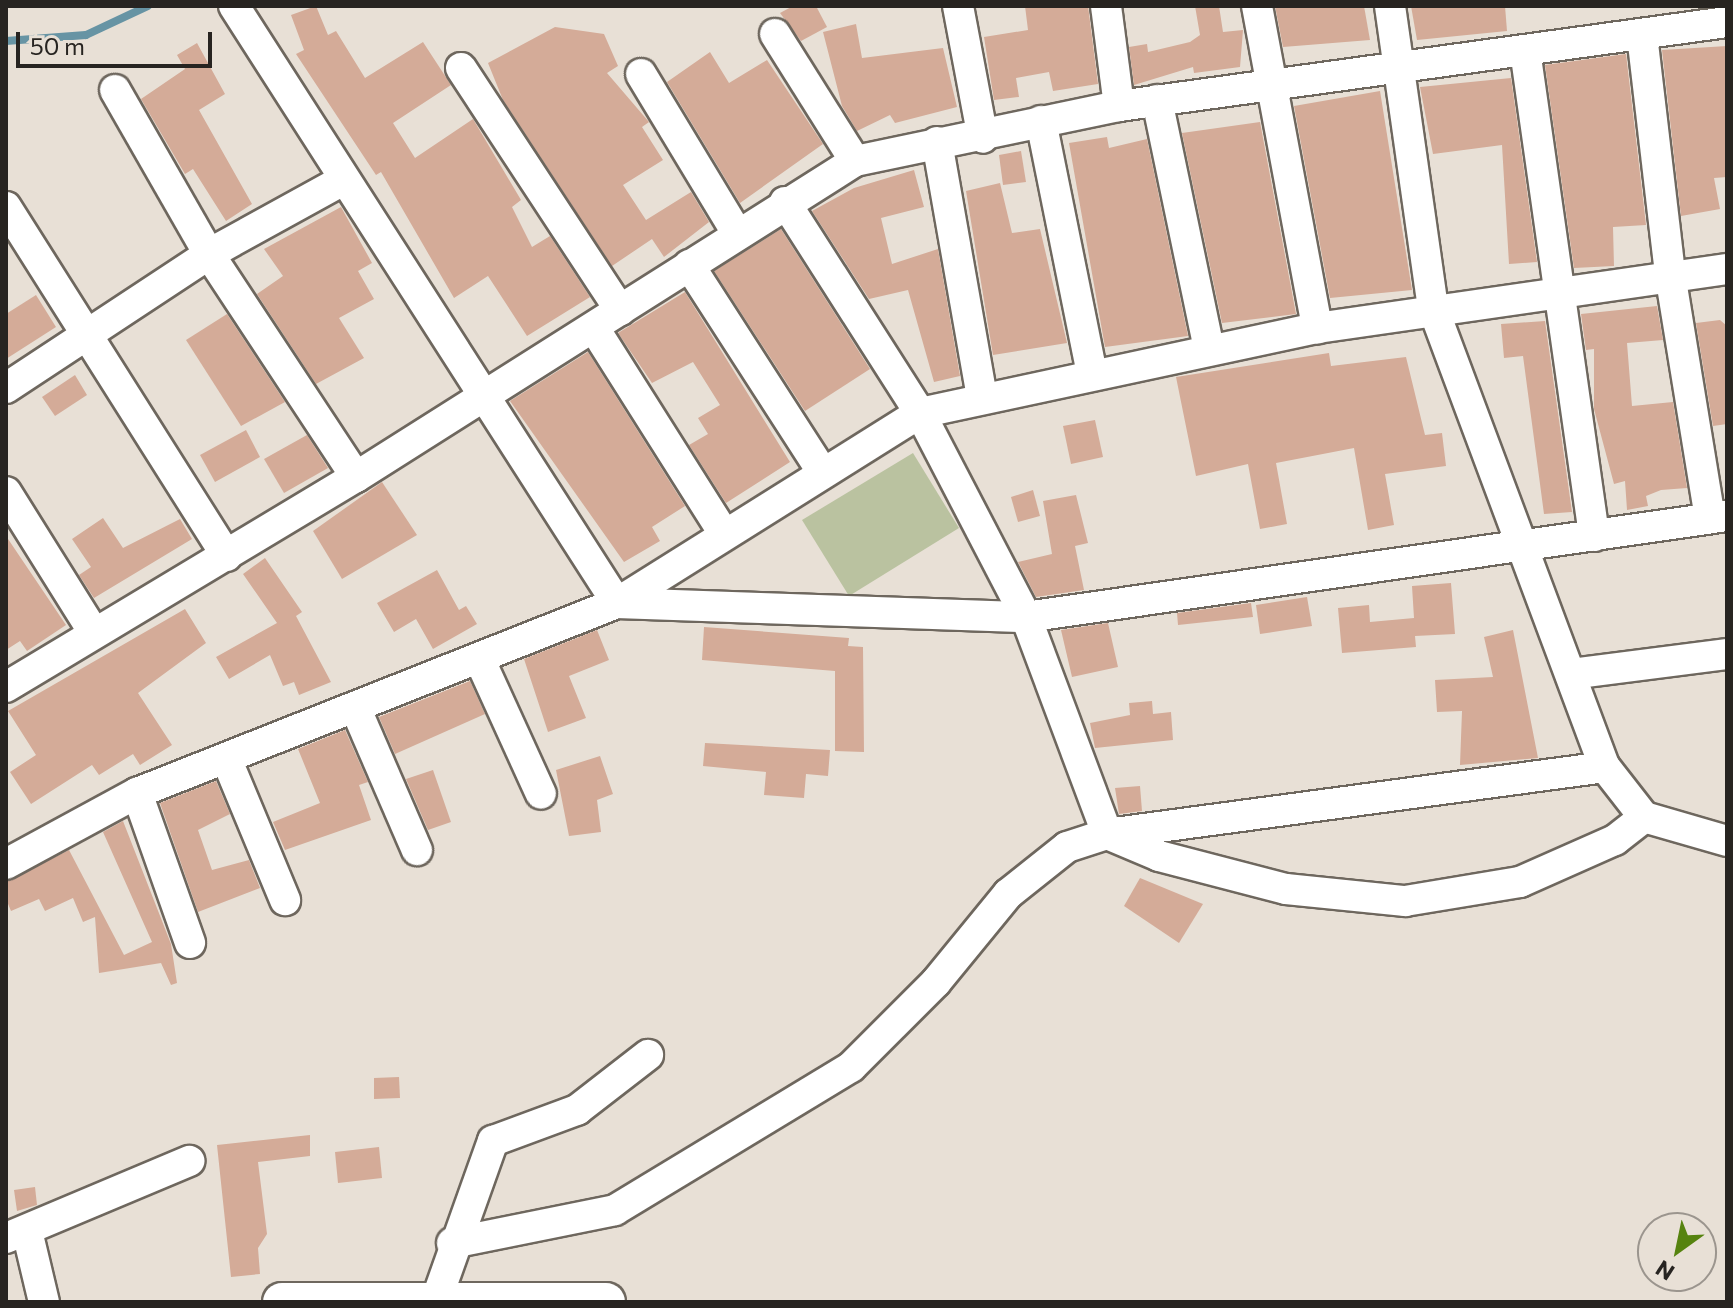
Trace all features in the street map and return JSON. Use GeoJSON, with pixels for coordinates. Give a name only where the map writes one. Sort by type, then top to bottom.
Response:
{"type":"FeatureCollection","features":[{"type":"Feature","properties":{"kind":"street"},"geometry":{"type":"LineString","coordinates":[[234,6],[341,181],[617,603]]}},
{"type":"Feature","properties":{"kind":"street"},"geometry":{"type":"LineString","coordinates":[[958,6],[983,138]]}},
{"type":"Feature","properties":{"kind":"street"},"geometry":{"type":"LineString","coordinates":[[1106,6],[1119,106]]}},
{"type":"Feature","properties":{"kind":"street"},"geometry":{"type":"LineString","coordinates":[[1257,6],[1317,328]]}},
{"type":"Feature","properties":{"kind":"street"},"geometry":{"type":"LineString","coordinates":[[1390,6],[1433,308],[1526,546],[1605,767],[1644,817],[1727,841]]}},
{"type":"Feature","properties":{"kind":"street"},"geometry":{"type":"LineString","coordinates":[[6,687],[356,477],[594,328],[785,202],[855,161],[937,142],[983,138],[1041,121],[1119,106],[1399,73],[1525,50],[1727,22]]}},
{"type":"Feature","properties":{"kind":"street"},"geometry":{"type":"LineString","coordinates":[[775,34],[855,161]]}},
{"type":"Feature","properties":{"kind":"street"},"geometry":{"type":"LineString","coordinates":[[617,603],[1026,617],[1719,517],[1670,274],[1642,35]]}},
{"type":"Feature","properties":{"kind":"street"},"geometry":{"type":"LineString","coordinates":[[1525,50],[1556,289],[1594,536]]}},
{"type":"Feature","properties":{"kind":"street"},"geometry":{"type":"LineString","coordinates":[[461,68],[620,310]]}},
{"type":"Feature","properties":{"kind":"street"},"geometry":{"type":"LineString","coordinates":[[641,74],[737,233]]}},
{"type":"Feature","properties":{"kind":"street"},"geometry":{"type":"LineString","coordinates":[[115,90],[209,254],[356,477]]}},
{"type":"Feature","properties":{"kind":"street"},"geometry":{"type":"LineString","coordinates":[[1157,100],[1209,349]]}},
{"type":"Feature","properties":{"kind":"street"},"geometry":{"type":"LineString","coordinates":[[1041,121],[1092,374]]}},
{"type":"Feature","properties":{"kind":"street"},"geometry":{"type":"LineString","coordinates":[[937,142],[982,396]]}},
{"type":"Feature","properties":{"kind":"street"},"geometry":{"type":"LineString","coordinates":[[6,388],[209,254],[341,181]]}},
{"type":"Feature","properties":{"kind":"street"},"geometry":{"type":"LineString","coordinates":[[785,202],[920,413],[1026,617],[1107,834],[1159,856],[1286,889],[1405,901],[1520,882],[1615,840],[1644,817]]}},
{"type":"Feature","properties":{"kind":"street"},"geometry":{"type":"LineString","coordinates":[[6,207],[91,332],[227,556]]}},
{"type":"Feature","properties":{"kind":"street"},"geometry":{"type":"LineString","coordinates":[[689,265],[823,473]]}},
{"type":"Feature","properties":{"kind":"street"},"geometry":{"type":"LineString","coordinates":[[6,864],[137,793],[617,603],[920,413],[982,396],[1317,328],[1556,289],[1727,269]]}},
{"type":"Feature","properties":{"kind":"street"},"geometry":{"type":"LineString","coordinates":[[594,328],[724,534]]}},
{"type":"Feature","properties":{"kind":"street"},"geometry":{"type":"LineString","coordinates":[[6,492],[94,633]]}},
{"type":"Feature","properties":{"kind":"street"},"geometry":{"type":"LineString","coordinates":[[1571,674],[1727,654]]}},
{"type":"Feature","properties":{"kind":"street"},"geometry":{"type":"LineString","coordinates":[[479,658],[541,794]]}},
{"type":"Feature","properties":{"kind":"street"},"geometry":{"type":"LineString","coordinates":[[355,707],[417,850]]}},
{"type":"Feature","properties":{"kind":"street"},"geometry":{"type":"LineString","coordinates":[[226,758],[285,900]]}},
{"type":"Feature","properties":{"kind":"street"},"geometry":{"type":"LineString","coordinates":[[452,1243],[615,1210],[851,1067],[936,982],[1008,894],[1067,847],[1107,834],[1605,767]]}},
{"type":"Feature","properties":{"kind":"street"},"geometry":{"type":"LineString","coordinates":[[137,793],[190,943]]}},
{"type":"Feature","properties":{"kind":"street"},"geometry":{"type":"LineString","coordinates":[[437,1298],[452,1243],[493,1141],[577,1110],[648,1055]]}},
{"type":"Feature","properties":{"kind":"street"},"geometry":{"type":"LineString","coordinates":[[44,1302],[17,1236],[189,1161]]}},
{"type":"Feature","properties":{"kind":"street"},"geometry":{"type":"LineString","coordinates":[[282,1302],[437,1298],[606,1302]]}},
{"type":"Feature","properties":{"kind":"green space"},"geometry":{"type":"Polygon","coordinates":[[[913,453],[959,528],[849,596],[802,520],[913,453]]]}},
{"type":"Feature","properties":{"kind":"building"},"geometry":{"type":"Polygon","coordinates":[[[316,6],[328,35],[336,31],[365,78],[423,42],[451,85],[393,123],[415,158],[473,119],[521,200],[512,207],[532,247],[550,236],[590,297],[527,336],[488,276],[454,298],[381,172],[376,175],[296,54],[304,50],[291,15],[316,6]]]}},
{"type":"Feature","properties":{"kind":"building"},"geometry":{"type":"Polygon","coordinates":[[[793,6],[816,6],[827,27],[801,41],[780,13],[793,6]]]}},
{"type":"Feature","properties":{"kind":"building"},"geometry":{"type":"Polygon","coordinates":[[[1025,6],[1088,6],[1098,84],[1053,91],[1049,72],[1016,78],[1019,97],[994,100],[984,37],[1028,30],[1025,6]]]}},
{"type":"Feature","properties":{"kind":"building"},"geometry":{"type":"Polygon","coordinates":[[[1195,6],[1219,6],[1223,32],[1243,30],[1240,67],[1194,73],[1193,67],[1134,85],[1129,47],[1147,44],[1148,52],[1190,42],[1200,35],[1195,6]]]}},
{"type":"Feature","properties":{"kind":"building"},"geometry":{"type":"Polygon","coordinates":[[[1275,6],[1364,6],[1370,40],[1283,47],[1275,6]]]}},
{"type":"Feature","properties":{"kind":"building"},"geometry":{"type":"Polygon","coordinates":[[[1411,6],[1505,6],[1507,31],[1417,40],[1411,6]]]}},
{"type":"Feature","properties":{"kind":"building"},"geometry":{"type":"Polygon","coordinates":[[[856,24],[862,58],[943,48],[957,107],[895,123],[890,115],[857,131],[842,106],[823,32],[856,24]]]}},
{"type":"Feature","properties":{"kind":"building"},"geometry":{"type":"Polygon","coordinates":[[[555,27],[604,34],[618,66],[607,73],[649,122],[642,127],[663,160],[623,185],[646,220],[691,192],[709,222],[664,257],[652,239],[612,266],[503,100],[488,63],[555,27]]]}},
{"type":"Feature","properties":{"kind":"building"},"geometry":{"type":"Polygon","coordinates":[[[197,43],[225,94],[199,110],[252,204],[226,221],[193,169],[185,174],[141,99],[185,69],[177,55],[197,43]]]}},
{"type":"Feature","properties":{"kind":"building"},"geometry":{"type":"Polygon","coordinates":[[[1727,46],[1727,177],[1714,178],[1720,209],[1681,216],[1662,50],[1727,46]]]}},
{"type":"Feature","properties":{"kind":"building"},"geometry":{"type":"Polygon","coordinates":[[[710,52],[729,83],[767,60],[823,144],[740,203],[667,82],[710,52]]]}},
{"type":"Feature","properties":{"kind":"building"},"geometry":{"type":"Polygon","coordinates":[[[1626,54],[1646,225],[1613,227],[1614,266],[1574,268],[1545,65],[1626,54]]]}},
{"type":"Feature","properties":{"kind":"building"},"geometry":{"type":"Polygon","coordinates":[[[1511,78],[1537,262],[1509,264],[1502,145],[1433,154],[1420,87],[1511,78]]]}},
{"type":"Feature","properties":{"kind":"building"},"geometry":{"type":"Polygon","coordinates":[[[1380,91],[1412,290],[1330,298],[1294,106],[1380,91]]]}},
{"type":"Feature","properties":{"kind":"building"},"geometry":{"type":"Polygon","coordinates":[[[1260,122],[1296,314],[1222,323],[1182,133],[1260,122]]]}},
{"type":"Feature","properties":{"kind":"building"},"geometry":{"type":"Polygon","coordinates":[[[1107,137],[1109,148],[1147,139],[1188,336],[1105,347],[1069,143],[1107,137]]]}},
{"type":"Feature","properties":{"kind":"building"},"geometry":{"type":"Polygon","coordinates":[[[1021,151],[1026,182],[1003,185],[999,155],[1021,151]]]}},
{"type":"Feature","properties":{"kind":"building"},"geometry":{"type":"Polygon","coordinates":[[[914,170],[924,207],[881,218],[892,264],[938,249],[960,376],[934,382],[908,290],[869,299],[812,211],[854,188],[914,170]]]}},
{"type":"Feature","properties":{"kind":"building"},"geometry":{"type":"Polygon","coordinates":[[[1000,183],[1012,233],[1040,229],[1067,343],[993,355],[966,191],[1000,183]]]}},
{"type":"Feature","properties":{"kind":"building"},"geometry":{"type":"Polygon","coordinates":[[[341,207],[372,263],[358,271],[374,299],[339,318],[364,358],[316,384],[257,294],[283,276],[264,249],[341,207]]]}},
{"type":"Feature","properties":{"kind":"building"},"geometry":{"type":"Polygon","coordinates":[[[781,229],[870,369],[805,411],[714,271],[781,229]]]}},
{"type":"Feature","properties":{"kind":"building"},"geometry":{"type":"Polygon","coordinates":[[[685,292],[790,462],[726,503],[689,445],[708,434],[698,418],[720,405],[693,362],[652,383],[618,333],[685,292]]]}},
{"type":"Feature","properties":{"kind":"building"},"geometry":{"type":"Polygon","coordinates":[[[36,295],[56,327],[6,359],[6,314],[36,295]]]}},
{"type":"Feature","properties":{"kind":"building"},"geometry":{"type":"Polygon","coordinates":[[[1657,306],[1663,340],[1627,343],[1632,406],[1673,402],[1687,488],[1661,490],[1646,496],[1648,506],[1627,510],[1625,481],[1614,484],[1594,409],[1594,349],[1586,350],[1581,314],[1657,306]]]}},
{"type":"Feature","properties":{"kind":"building"},"geometry":{"type":"Polygon","coordinates":[[[227,314],[285,402],[241,426],[186,340],[227,314]]]}},
{"type":"Feature","properties":{"kind":"building"},"geometry":{"type":"Polygon","coordinates":[[[1720,320],[1727,326],[1727,424],[1713,426],[1696,323],[1720,320]]]}},
{"type":"Feature","properties":{"kind":"building"},"geometry":{"type":"Polygon","coordinates":[[[1545,321],[1572,512],[1544,514],[1523,356],[1504,358],[1501,324],[1545,321]]]}},
{"type":"Feature","properties":{"kind":"building"},"geometry":{"type":"Polygon","coordinates":[[[588,352],[685,506],[652,527],[660,541],[624,562],[510,401],[588,352]]]}},
{"type":"Feature","properties":{"kind":"building"},"geometry":{"type":"Polygon","coordinates":[[[1329,353],[1331,366],[1406,357],[1425,435],[1442,433],[1446,466],[1385,474],[1394,525],[1368,530],[1354,448],[1276,463],[1287,524],[1260,529],[1248,464],[1196,476],[1176,377],[1329,353]]]}},
{"type":"Feature","properties":{"kind":"building"},"geometry":{"type":"Polygon","coordinates":[[[75,375],[87,395],[55,416],[42,397],[75,375]]]}},
{"type":"Feature","properties":{"kind":"building"},"geometry":{"type":"Polygon","coordinates":[[[1095,420],[1103,457],[1071,464],[1063,426],[1095,420]]]}},
{"type":"Feature","properties":{"kind":"building"},"geometry":{"type":"Polygon","coordinates":[[[246,430],[260,457],[215,482],[200,455],[246,430]]]}},
{"type":"Feature","properties":{"kind":"building"},"geometry":{"type":"Polygon","coordinates":[[[307,435],[328,468],[284,493],[264,459],[307,435]]]}},
{"type":"Feature","properties":{"kind":"building"},"geometry":{"type":"Polygon","coordinates":[[[382,482],[417,535],[342,579],[313,531],[382,482]]]}},
{"type":"Feature","properties":{"kind":"building"},"geometry":{"type":"Polygon","coordinates":[[[1033,490],[1040,516],[1018,522],[1011,497],[1033,490]]]}},
{"type":"Feature","properties":{"kind":"building"},"geometry":{"type":"Polygon","coordinates":[[[1076,495],[1088,543],[1075,546],[1084,590],[1036,597],[1018,562],[1052,554],[1043,501],[1076,495]]]}},
{"type":"Feature","properties":{"kind":"building"},"geometry":{"type":"Polygon","coordinates":[[[103,518],[123,548],[180,519],[192,539],[94,598],[79,575],[91,567],[72,539],[103,518]]]}},
{"type":"Feature","properties":{"kind":"building"},"geometry":{"type":"Polygon","coordinates":[[[6,536],[66,625],[27,651],[20,641],[6,650],[6,536]]]}},
{"type":"Feature","properties":{"kind":"building"},"geometry":{"type":"Polygon","coordinates":[[[265,558],[302,612],[296,616],[331,682],[299,695],[294,682],[283,686],[270,655],[229,679],[216,657],[277,623],[243,574],[265,558]]]}},
{"type":"Feature","properties":{"kind":"building"},"geometry":{"type":"Polygon","coordinates":[[[437,570],[459,610],[466,606],[477,624],[433,649],[416,619],[394,632],[377,603],[437,570]]]}},
{"type":"Feature","properties":{"kind":"building"},"geometry":{"type":"Polygon","coordinates":[[[1451,583],[1455,634],[1415,636],[1416,647],[1342,653],[1338,608],[1369,605],[1370,622],[1414,618],[1412,586],[1451,583]]]}},
{"type":"Feature","properties":{"kind":"building"},"geometry":{"type":"Polygon","coordinates":[[[1307,597],[1312,626],[1260,634],[1256,605],[1307,597]]]}},
{"type":"Feature","properties":{"kind":"building"},"geometry":{"type":"Polygon","coordinates":[[[1251,603],[1253,617],[1178,625],[1177,613],[1251,603]]]}},
{"type":"Feature","properties":{"kind":"building"},"geometry":{"type":"Polygon","coordinates":[[[185,609],[206,643],[138,693],[172,745],[140,765],[133,754],[99,775],[92,765],[31,804],[10,772],[36,755],[8,711],[185,609]]]}},
{"type":"Feature","properties":{"kind":"building"},"geometry":{"type":"Polygon","coordinates":[[[1108,623],[1118,667],[1072,677],[1061,630],[1108,623]]]}},
{"type":"Feature","properties":{"kind":"building"},"geometry":{"type":"Polygon","coordinates":[[[704,627],[849,638],[848,646],[863,647],[864,752],[835,751],[835,671],[702,660],[704,627]]]}},
{"type":"Feature","properties":{"kind":"building"},"geometry":{"type":"Polygon","coordinates":[[[597,630],[609,660],[569,676],[586,718],[548,732],[524,659],[597,630]]]}},
{"type":"Feature","properties":{"kind":"building"},"geometry":{"type":"Polygon","coordinates":[[[1513,630],[1538,758],[1460,765],[1462,711],[1437,712],[1435,680],[1493,677],[1484,637],[1513,630]]]}},
{"type":"Feature","properties":{"kind":"building"},"geometry":{"type":"Polygon","coordinates":[[[470,681],[485,714],[395,754],[379,717],[470,681]]]}},
{"type":"Feature","properties":{"kind":"building"},"geometry":{"type":"Polygon","coordinates":[[[1152,701],[1153,714],[1171,712],[1173,740],[1095,748],[1090,723],[1130,715],[1129,703],[1152,701]]]}},
{"type":"Feature","properties":{"kind":"building"},"geometry":{"type":"Polygon","coordinates":[[[345,730],[368,782],[359,785],[371,820],[285,850],[273,822],[320,803],[298,749],[345,730]]]}},
{"type":"Feature","properties":{"kind":"building"},"geometry":{"type":"Polygon","coordinates":[[[705,743],[830,750],[828,776],[806,774],[804,798],[764,795],[766,772],[703,766],[705,743]]]}},
{"type":"Feature","properties":{"kind":"building"},"geometry":{"type":"Polygon","coordinates":[[[600,756],[613,794],[597,800],[601,832],[569,836],[556,770],[600,756]]]}},
{"type":"Feature","properties":{"kind":"building"},"geometry":{"type":"Polygon","coordinates":[[[433,770],[451,822],[428,830],[406,779],[433,770]]]}},
{"type":"Feature","properties":{"kind":"building"},"geometry":{"type":"Polygon","coordinates":[[[216,781],[230,814],[198,830],[212,870],[249,860],[260,888],[198,912],[160,803],[216,781]]]}},
{"type":"Feature","properties":{"kind":"building"},"geometry":{"type":"Polygon","coordinates":[[[1140,786],[1142,811],[1119,814],[1115,788],[1140,786]]]}},
{"type":"Feature","properties":{"kind":"building"},"geometry":{"type":"Polygon","coordinates":[[[123,821],[171,944],[177,983],[171,985],[161,963],[99,973],[95,917],[83,922],[73,898],[45,911],[39,899],[11,911],[6,899],[6,882],[69,850],[124,955],[152,942],[103,832],[123,821]]]}},
{"type":"Feature","properties":{"kind":"building"},"geometry":{"type":"Polygon","coordinates":[[[1140,878],[1203,904],[1179,943],[1124,906],[1140,878]]]}},
{"type":"Feature","properties":{"kind":"building"},"geometry":{"type":"Polygon","coordinates":[[[399,1077],[400,1098],[374,1099],[374,1078],[399,1077]]]}},
{"type":"Feature","properties":{"kind":"building"},"geometry":{"type":"Polygon","coordinates":[[[310,1135],[310,1156],[258,1162],[267,1234],[258,1248],[260,1274],[231,1277],[217,1145],[310,1135]]]}},
{"type":"Feature","properties":{"kind":"building"},"geometry":{"type":"Polygon","coordinates":[[[379,1147],[382,1178],[338,1183],[335,1152],[379,1147]]]}},
{"type":"Feature","properties":{"kind":"building"},"geometry":{"type":"Polygon","coordinates":[[[35,1187],[37,1205],[17,1211],[14,1190],[35,1187]]]}},
{"type":"Feature","properties":{"kind":"waterway"},"geometry":{"type":"LineString","coordinates":[[6,41],[86,35],[148,6]]}}]}
